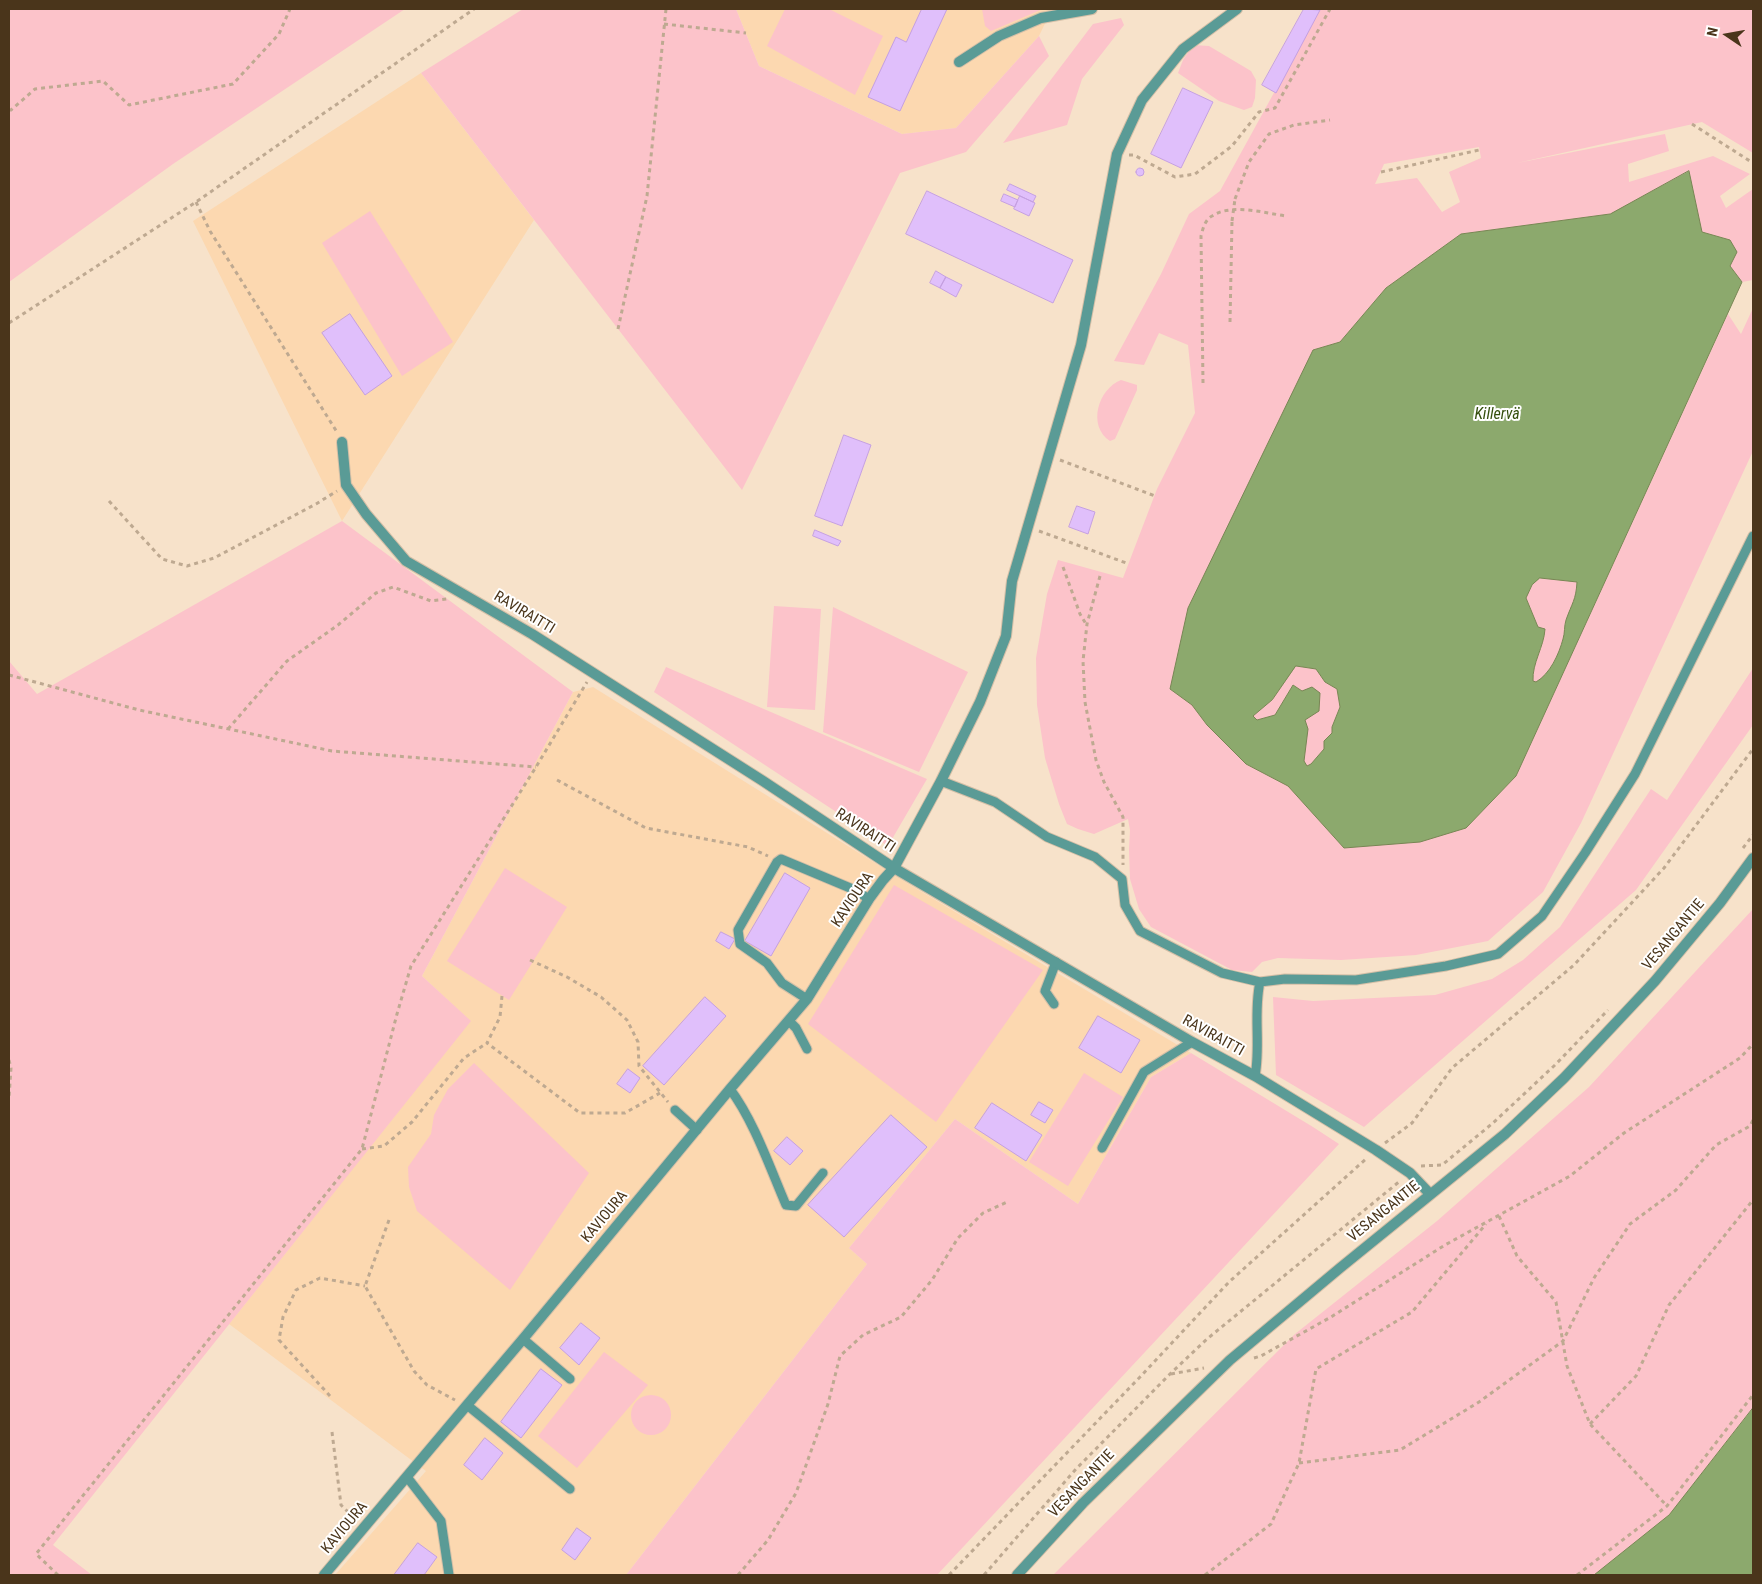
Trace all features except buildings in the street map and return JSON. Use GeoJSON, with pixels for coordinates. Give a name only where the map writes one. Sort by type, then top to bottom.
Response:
{"type":"FeatureCollection","features":[{"type":"Feature","properties":{"kind":"street"},"geometry":{"type":"LineString","coordinates":[[958,62],[999,36],[1041,18],[1075,10],[1092,9]]}},
{"type":"Feature","properties":{"kind":"street","name":"KAVIOURA"},"geometry":{"type":"LineString","coordinates":[[324,1575],[730,1089],[807,1000],[869,899],[882,880],[894,868],[941,781],[980,702],[1006,636],[1012,581],[1081,345],[1117,154],[1142,100],[1183,49],[1237,9]]}},
{"type":"Feature","properties":{"kind":"street","name":"RAVIRAITTI"},"geometry":{"type":"LineString","coordinates":[[342,442],[346,485],[366,514],[406,561],[532,634],[763,781],[894,868],[1192,1042],[1255,1076],[1376,1150],[1410,1173],[1430,1194]]}},
{"type":"Feature","properties":{"kind":"street","name":"VESANGANTIE"},"geometry":{"type":"LineString","coordinates":[[1017,1575],[1083,1503],[1226,1363],[1505,1134],[1564,1078],[1655,981],[1720,903],[1753,858]]}},
{"type":"Feature","properties":{"kind":"lane"},"geometry":{"type":"LineString","coordinates":[[941,781],[995,802],[1047,836],[1095,857],[1122,879],[1125,905],[1140,931],[1222,973],[1260,982],[1285,979],[1356,980],[1446,966],[1498,954],[1542,916],[1635,774],[1753,536]]}},
{"type":"Feature","properties":{"kind":"lane"},"geometry":{"type":"LineString","coordinates":[[807,1000],[782,982],[768,963],[740,944],[738,930],[777,862],[781,859],[855,890],[869,899]]}},
{"type":"Feature","properties":{"kind":"lane"},"geometry":{"type":"LineString","coordinates":[[1054,1004],[1045,990],[1056,962]]}},
{"type":"Feature","properties":{"kind":"lane"},"geometry":{"type":"LineString","coordinates":[[1255,1076],[1257,1063],[1257,997],[1260,982]]}},
{"type":"Feature","properties":{"kind":"lane"},"geometry":{"type":"LineString","coordinates":[[789,1021],[796,1028],[807,1049]]}},
{"type":"Feature","properties":{"kind":"lane"},"geometry":{"type":"LineString","coordinates":[[1102,1148],[1144,1072],[1192,1042]]}},
{"type":"Feature","properties":{"kind":"lane"},"geometry":{"type":"LineString","coordinates":[[730,1089],[739,1100],[747,1116],[786,1205],[796,1206],[823,1173]]}},
{"type":"Feature","properties":{"kind":"lane"},"geometry":{"type":"LineString","coordinates":[[674,1110],[697,1130]]}},
{"type":"Feature","properties":{"kind":"lane"},"geometry":{"type":"LineString","coordinates":[[523,1339],[570,1379]]}},
{"type":"Feature","properties":{"kind":"lane"},"geometry":{"type":"LineString","coordinates":[[467,1405],[570,1489]]}},
{"type":"Feature","properties":{"kind":"lane"},"geometry":{"type":"LineString","coordinates":[[407,1476],[441,1521],[449,1575]]}},
{"type":"Feature","properties":{"kind":"path"},"geometry":{"type":"LineString","coordinates":[[9,110],[35,89],[103,81],[129,105],[234,84],[278,34],[290,9]]}},
{"type":"Feature","properties":{"kind":"path"},"geometry":{"type":"LineString","coordinates":[[9,323],[196,202],[474,9]]}},
{"type":"Feature","properties":{"kind":"path"},"geometry":{"type":"LineString","coordinates":[[618,330],[647,196],[666,9]]}},
{"type":"Feature","properties":{"kind":"path"},"geometry":{"type":"LineString","coordinates":[[1117,154],[1134,155],[1175,177],[1195,174],[1232,146],[1259,112],[1275,108],[1330,9]]}},
{"type":"Feature","properties":{"kind":"path"},"geometry":{"type":"LineString","coordinates":[[664,24],[746,33]]}},
{"type":"Feature","properties":{"kind":"path"},"geometry":{"type":"LineString","coordinates":[[1230,322],[1232,221],[1235,199],[1249,162],[1270,134],[1294,125],[1330,120]]}},
{"type":"Feature","properties":{"kind":"path"},"geometry":{"type":"LineString","coordinates":[[1692,124],[1753,162]]}},
{"type":"Feature","properties":{"kind":"path"},"geometry":{"type":"LineString","coordinates":[[1381,172],[1479,150]]}},
{"type":"Feature","properties":{"kind":"path"},"geometry":{"type":"LineString","coordinates":[[196,202],[210,231],[329,418],[342,442]]}},
{"type":"Feature","properties":{"kind":"path"},"geometry":{"type":"LineString","coordinates":[[1203,383],[1201,236],[1204,225],[1210,216],[1224,210],[1243,210],[1286,216]]}},
{"type":"Feature","properties":{"kind":"path"},"geometry":{"type":"LineString","coordinates":[[1048,456],[1155,496]]}},
{"type":"Feature","properties":{"kind":"path"},"geometry":{"type":"LineString","coordinates":[[109,500],[162,559],[187,566],[214,558],[316,504],[346,485]]}},
{"type":"Feature","properties":{"kind":"path"},"geometry":{"type":"LineString","coordinates":[[1027,526],[1129,564]]}},
{"type":"Feature","properties":{"kind":"path"},"geometry":{"type":"LineString","coordinates":[[1063,567],[1080,614],[1087,624]]}},
{"type":"Feature","properties":{"kind":"path"},"geometry":{"type":"LineString","coordinates":[[1100,576],[1087,624],[1083,661],[1085,702],[1096,760],[1104,782],[1123,817],[1122,879]]}},
{"type":"Feature","properties":{"kind":"path"},"geometry":{"type":"LineString","coordinates":[[228,729],[287,662],[338,625],[376,593],[393,587],[431,601],[467,597]]}},
{"type":"Feature","properties":{"kind":"path"},"geometry":{"type":"LineString","coordinates":[[58,1575],[36,1554],[362,1149],[411,966],[593,673]]}},
{"type":"Feature","properties":{"kind":"path"},"geometry":{"type":"LineString","coordinates":[[9,674],[139,710],[332,751],[536,767]]}},
{"type":"Feature","properties":{"kind":"path"},"geometry":{"type":"LineString","coordinates":[[949,1575],[1229,1282],[1376,1150],[1412,1123],[1452,1068],[1581,958],[1664,868],[1753,749]]}},
{"type":"Feature","properties":{"kind":"path"},"geometry":{"type":"LineString","coordinates":[[557,780],[646,828],[748,847],[770,857],[781,859]]}},
{"type":"Feature","properties":{"kind":"path"},"geometry":{"type":"LineString","coordinates":[[1742,850],[1753,835]]}},
{"type":"Feature","properties":{"kind":"path"},"geometry":{"type":"LineString","coordinates":[[530,960],[567,977],[601,997],[627,1020],[638,1042],[638,1066],[674,1110]]}},
{"type":"Feature","properties":{"kind":"path"},"geometry":{"type":"LineString","coordinates":[[362,1149],[384,1146],[412,1122],[464,1058],[487,1043],[500,1017],[502,996]]}},
{"type":"Feature","properties":{"kind":"path"},"geometry":{"type":"LineString","coordinates":[[984,1575],[1076,1469],[1207,1339],[1410,1173],[1416,1166],[1442,1165],[1493,1123],[1555,1065],[1610,1008]]}},
{"type":"Feature","properties":{"kind":"path"},"geometry":{"type":"LineString","coordinates":[[487,1043],[580,1113],[624,1113],[660,1093]]}},
{"type":"Feature","properties":{"kind":"path"},"geometry":{"type":"LineString","coordinates":[[1252,1358],[1261,1356],[1331,1317],[1445,1245],[1570,1176],[1624,1133],[1740,1058],[1753,1044]]}},
{"type":"Feature","properties":{"kind":"path"},"geometry":{"type":"LineString","coordinates":[[9,1060],[11,1068],[9,1098]]}},
{"type":"Feature","properties":{"kind":"path"},"geometry":{"type":"LineString","coordinates":[[1299,1463],[1400,1450],[1479,1402],[1563,1341],[1594,1278],[1630,1224],[1676,1190],[1716,1145],[1750,1126],[1753,1120]]}},
{"type":"Feature","properties":{"kind":"path"},"geometry":{"type":"LineString","coordinates":[[1590,1424],[1636,1376],[1669,1305],[1753,1200]]}},
{"type":"Feature","properties":{"kind":"path"},"geometry":{"type":"LineString","coordinates":[[738,1575],[768,1540],[796,1493],[828,1404],[840,1356],[864,1334],[901,1317],[932,1280],[958,1238],[983,1213],[1007,1202]]}},
{"type":"Feature","properties":{"kind":"path"},"geometry":{"type":"LineString","coordinates":[[1499,1216],[1517,1256],[1556,1302],[1567,1366],[1590,1424],[1667,1506]]}},
{"type":"Feature","properties":{"kind":"path"},"geometry":{"type":"LineString","coordinates":[[389,1220],[365,1286],[414,1371],[427,1386],[444,1396],[467,1405]]}},
{"type":"Feature","properties":{"kind":"path"},"geometry":{"type":"LineString","coordinates":[[1205,1575],[1271,1524],[1299,1463],[1316,1370],[1412,1312],[1488,1222]]}},
{"type":"Feature","properties":{"kind":"path"},"geometry":{"type":"LineString","coordinates":[[330,1396],[279,1340],[283,1317],[296,1290],[320,1278],[365,1286]]}},
{"type":"Feature","properties":{"kind":"path"},"geometry":{"type":"LineString","coordinates":[[1170,1374],[1226,1363]]}},
{"type":"Feature","properties":{"kind":"path"},"geometry":{"type":"LineString","coordinates":[[1577,1575],[1667,1506],[1753,1395]]}},
{"type":"Feature","properties":{"kind":"path"},"geometry":{"type":"LineString","coordinates":[[332,1432],[341,1505],[364,1529]]}},
{"type":"Feature","properties":{"kind":"shaded area"},"geometry":{"type":"Polygon","coordinates":[[[9,9],[405,9],[173,164],[9,282],[9,9]]]}},
{"type":"Feature","properties":{"kind":"shaded area"},"geometry":{"type":"Polygon","coordinates":[[[523,9],[736,9],[759,66],[902,134],[956,128],[1039,36],[1049,56],[966,152],[900,173],[742,490],[421,73],[523,9]]]}},
{"type":"Feature","properties":{"kind":"shaded area"},"geometry":{"type":"Polygon","coordinates":[[[736,9],[1052,9],[1039,36],[956,128],[902,134],[759,66],[736,9]]]}},
{"type":"Feature","properties":{"kind":"shaded area"},"geometry":{"type":"Polygon","coordinates":[[[785,9],[829,9],[883,36],[855,95],[767,46],[785,9]]]}},
{"type":"Feature","properties":{"kind":"shaded area"},"geometry":{"type":"Polygon","coordinates":[[[982,9],[1043,9],[991,31],[985,26],[982,9]]]}},
{"type":"Feature","properties":{"kind":"shaded area"},"geometry":{"type":"Polygon","coordinates":[[[1320,9],[1753,9],[1753,153],[1702,122],[1517,163],[1665,134],[1669,151],[1628,164],[1629,182],[1713,156],[1750,174],[1720,196],[1726,208],[1753,189],[1753,280],[1742,282],[1730,266],[1730,240],[1702,232],[1610,214],[1461,234],[1386,288],[1340,342],[1313,350],[1170,689],[1193,705],[1207,725],[1246,764],[1288,786],[1344,848],[1466,828],[1516,776],[1728,314],[1741,334],[1753,308],[1753,451],[1581,823],[1543,892],[1488,941],[1416,955],[1341,960],[1278,958],[1262,962],[1252,972],[1232,970],[1151,927],[1139,909],[1130,879],[1130,830],[1128,819],[1094,834],[1067,824],[1059,804],[1045,758],[1037,705],[1036,658],[1047,594],[1058,560],[1123,578],[1157,489],[1195,413],[1188,345],[1159,333],[1144,365],[1114,361],[1161,274],[1189,214],[1220,191],[1320,9]],[[1479,147],[1384,164],[1375,184],[1417,178],[1442,212],[1460,202],[1449,172],[1481,158],[1479,147]]]}},
{"type":"Feature","properties":{"kind":"shaded area"},"geometry":{"type":"Polygon","coordinates":[[[1121,18],[1124,25],[1082,79],[1067,125],[1003,143],[1093,24],[1121,18]]]}},
{"type":"Feature","properties":{"kind":"shaded area"},"geometry":{"type":"Polygon","coordinates":[[[1193,45],[1209,46],[1251,71],[1256,80],[1255,98],[1252,107],[1244,110],[1219,101],[1178,73],[1183,60],[1193,45]]]}},
{"type":"Feature","properties":{"kind":"shaded area"},"geometry":{"type":"Polygon","coordinates":[[[421,73],[534,220],[342,521],[193,221],[421,73]]]}},
{"type":"Feature","properties":{"kind":"shaded area"},"geometry":{"type":"Polygon","coordinates":[[[370,211],[453,342],[402,376],[322,243],[370,211]]]}},
{"type":"Feature","properties":{"kind":"shaded area"},"geometry":{"type":"Polygon","coordinates":[[[1121,380],[1137,385],[1137,390],[1115,439],[1110,441],[1103,434],[1099,426],[1098,408],[1106,391],[1121,380]]]}},
{"type":"Feature","properties":{"kind":"shaded area"},"geometry":{"type":"Polygon","coordinates":[[[342,521],[573,692],[422,976],[471,1021],[53,1545],[92,1575],[9,1575],[9,661],[37,694],[342,521]]]}},
{"type":"Feature","properties":{"kind":"shaded area"},"geometry":{"type":"Polygon","coordinates":[[[1540,578],[1577,581],[1576,597],[1565,622],[1564,637],[1559,654],[1543,678],[1533,682],[1534,668],[1543,643],[1545,630],[1538,627],[1526,598],[1532,585],[1540,578]]]}},
{"type":"Feature","properties":{"kind":"shaded area"},"geometry":{"type":"Polygon","coordinates":[[[774,606],[821,609],[815,710],[767,707],[774,606]]]}},
{"type":"Feature","properties":{"kind":"shaded area"},"geometry":{"type":"Polygon","coordinates":[[[833,607],[968,672],[919,772],[823,732],[833,607]]]}},
{"type":"Feature","properties":{"kind":"shaded area"},"geometry":{"type":"Polygon","coordinates":[[[1296,666],[1316,669],[1325,682],[1337,689],[1340,707],[1332,727],[1332,733],[1324,741],[1324,749],[1307,766],[1303,761],[1305,717],[1302,691],[1293,685],[1275,715],[1257,720],[1253,716],[1272,700],[1296,666]]]}},
{"type":"Feature","properties":{"kind":"shaded area"},"geometry":{"type":"Polygon","coordinates":[[[666,667],[927,779],[888,846],[654,692],[666,667]]]}},
{"type":"Feature","properties":{"kind":"shaded area"},"geometry":{"type":"Polygon","coordinates":[[[1753,668],[1753,725],[1636,890],[1364,1127],[1276,1075],[1273,997],[1313,1001],[1435,995],[1492,979],[1523,960],[1560,927],[1651,789],[1667,800],[1753,668]]]}},
{"type":"Feature","properties":{"kind":"shaded area"},"geometry":{"type":"Polygon","coordinates":[[[593,687],[912,886],[1191,1053],[1151,1077],[1078,1204],[955,1119],[849,1248],[867,1264],[626,1575],[335,1575],[426,1471],[229,1324],[470,1021],[422,976],[573,692],[593,687]]]}},
{"type":"Feature","properties":{"kind":"shaded area"},"geometry":{"type":"Polygon","coordinates":[[[505,868],[567,907],[509,1000],[447,961],[505,868]]]}},
{"type":"Feature","properties":{"kind":"shaded area"},"geometry":{"type":"Polygon","coordinates":[[[894,885],[1043,970],[936,1122],[808,1024],[894,885]]]}},
{"type":"Feature","properties":{"kind":"shaded area"},"geometry":{"type":"Polygon","coordinates":[[[1753,909],[1753,1408],[1669,1515],[1594,1575],[1053,1575],[1295,1334],[1437,1221],[1589,1087],[1753,909]]]}},
{"type":"Feature","properties":{"kind":"shaded area"},"geometry":{"type":"Polygon","coordinates":[[[1191,1053],[1339,1144],[937,1575],[626,1575],[867,1264],[849,1248],[955,1119],[1078,1204],[1151,1077],[1191,1053]]]}},
{"type":"Feature","properties":{"kind":"shaded area"},"geometry":{"type":"Polygon","coordinates":[[[474,1063],[589,1173],[510,1290],[417,1211],[409,1187],[408,1167],[431,1134],[434,1115],[448,1089],[474,1063]]]}},
{"type":"Feature","properties":{"kind":"shaded area"},"geometry":{"type":"Polygon","coordinates":[[[1084,1073],[1123,1097],[1068,1186],[1029,1162],[1084,1073]]]}},
{"type":"Feature","properties":{"kind":"shaded area"},"geometry":{"type":"Polygon","coordinates":[[[604,1352],[648,1385],[577,1468],[538,1436],[604,1352]]]}},
{"type":"Feature","properties":{"kind":"shaded area"},"geometry":{"type":"Polygon","coordinates":[[[651,1395],[665,1401],[671,1415],[665,1429],[651,1435],[637,1429],[631,1415],[637,1401],[651,1395]]]}},
{"type":"Feature","properties":{"kind":"water","name":"Killervä"},"geometry":{"type":"Polygon","coordinates":[[[1689,171],[1702,232],[1730,240],[1737,252],[1730,266],[1742,282],[1516,776],[1466,828],[1420,842],[1344,848],[1288,786],[1246,764],[1207,725],[1192,705],[1170,689],[1188,608],[1313,350],[1340,342],[1386,288],[1461,234],[1610,214],[1689,171]],[[1540,578],[1532,585],[1526,598],[1538,627],[1545,629],[1533,674],[1533,681],[1536,682],[1550,669],[1559,651],[1564,637],[1566,620],[1575,597],[1577,582],[1540,578]],[[1296,666],[1272,700],[1253,716],[1257,720],[1275,715],[1293,685],[1302,691],[1312,687],[1320,693],[1319,711],[1305,720],[1308,729],[1304,761],[1307,766],[1324,749],[1324,741],[1332,733],[1332,727],[1340,707],[1337,689],[1325,682],[1316,669],[1296,666]]]}},
{"type":"Feature","properties":{"kind":"water"},"geometry":{"type":"Polygon","coordinates":[[[1753,1408],[1753,1575],[1594,1575],[1669,1515],[1753,1408]]]}}]}
